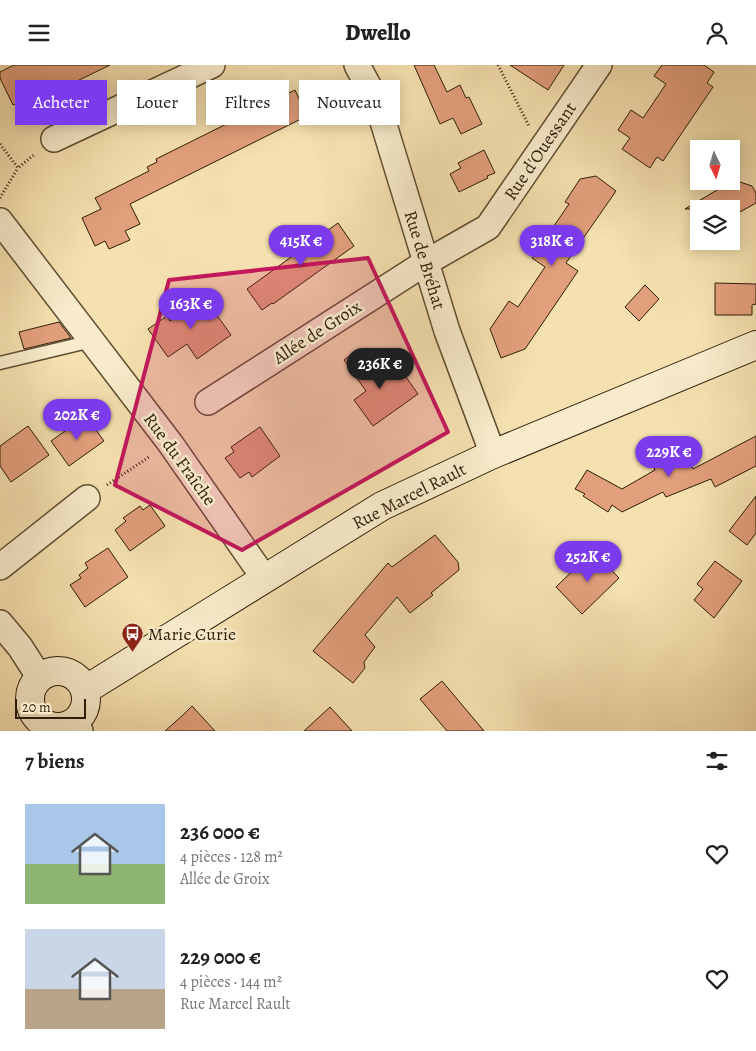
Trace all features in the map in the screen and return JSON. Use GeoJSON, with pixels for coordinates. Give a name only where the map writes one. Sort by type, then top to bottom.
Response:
{"type":"FeatureCollection","features":[{"type":"Feature","properties":{"kind":"street"},"geometry":{"type":"LineString","coordinates":[[54,139],[212,65]]}},
{"type":"Feature","properties":{"kind":"street","name":"Rue de Bréhat"},"geometry":{"type":"LineString","coordinates":[[357,65],[377,102],[425,263],[447,331],[488,441],[491,455]]}},
{"type":"Feature","properties":{"kind":"street","name":"Rue d'Ouessant"},"geometry":{"type":"LineString","coordinates":[[425,263],[488,227],[598,65]]}},
{"type":"Feature","properties":{"kind":"street","name":"Rue du Fraîche"},"geometry":{"type":"LineString","coordinates":[[0,221],[170,443],[265,579]]}},
{"type":"Feature","properties":{"kind":"street","name":"Allée de Groix"},"geometry":{"type":"LineString","coordinates":[[208,402],[425,263]]}},
{"type":"Feature","properties":{"kind":"street","name":"Rue Marcel Rault"},"geometry":{"type":"LineString","coordinates":[[85,691],[382,506],[491,455],[756,345]]}},
{"type":"Feature","properties":{"kind":"street"},"geometry":{"type":"LineString","coordinates":[[0,567],[88,498]]}},
{"type":"Feature","properties":{"kind":"street"},"geometry":{"type":"LineString","coordinates":[[0,623],[20,647],[40,678]]}},
{"type":"Feature","properties":{"kind":"street"},"geometry":{"type":"LineString","coordinates":[[54,671],[64,672],[73,675],[85,691],[84,710],[76,727],[34,726],[30,697],[32,688],[40,678],[54,671]]}},
{"type":"Feature","properties":{"kind":"lane"},"geometry":{"type":"LineString","coordinates":[[0,363],[92,341]]}},
{"type":"Feature","properties":{"kind":"path"},"geometry":{"type":"LineString","coordinates":[[498,65],[540,149]]}},
{"type":"Feature","properties":{"kind":"path"},"geometry":{"type":"LineString","coordinates":[[0,199],[18,168],[54,139]]}},
{"type":"Feature","properties":{"kind":"path"},"geometry":{"type":"LineString","coordinates":[[0,144],[18,168]]}},
{"type":"Feature","properties":{"kind":"highlighted area"},"geometry":{"type":"Polygon","coordinates":[[[368,258],[448,432],[242,550],[115,485],[169,280],[368,258]]]}},
{"type":"Feature","properties":{"kind":"building"},"geometry":{"type":"Polygon","coordinates":[[[14,65],[110,65],[79,80],[15,80],[15,104],[13,105],[0,78],[0,72],[14,65]]]}},
{"type":"Feature","properties":{"kind":"building"},"geometry":{"type":"Polygon","coordinates":[[[414,65],[434,65],[447,92],[460,85],[466,98],[469,97],[482,124],[461,134],[453,118],[440,124],[414,65]]]}},
{"type":"Feature","properties":{"kind":"building"},"geometry":{"type":"Polygon","coordinates":[[[510,65],[564,65],[548,90],[510,65]]]}},
{"type":"Feature","properties":{"kind":"building"},"geometry":{"type":"Polygon","coordinates":[[[662,65],[704,65],[714,72],[707,83],[713,87],[663,161],[657,157],[650,168],[622,149],[630,138],[618,130],[631,110],[643,118],[666,84],[654,76],[662,65]]]}},
{"type":"Feature","properties":{"kind":"building"},"geometry":{"type":"Polygon","coordinates":[[[295,90],[299,99],[299,120],[289,125],[289,93],[295,90]]]}},
{"type":"Feature","properties":{"kind":"building"},"geometry":{"type":"Polygon","coordinates":[[[224,125],[289,125],[130,204],[140,224],[125,231],[130,240],[109,249],[105,241],[95,246],[82,218],[101,209],[95,198],[149,171],[147,167],[157,162],[156,159],[224,125]]]}},
{"type":"Feature","properties":{"kind":"building"},"geometry":{"type":"Polygon","coordinates":[[[484,150],[495,173],[459,192],[450,174],[461,168],[458,163],[484,150]]]}},
{"type":"Feature","properties":{"kind":"building"},"geometry":{"type":"Polygon","coordinates":[[[596,176],[616,191],[566,263],[578,271],[525,349],[501,358],[490,329],[509,301],[518,307],[545,267],[532,258],[569,204],[565,202],[580,179],[596,176]]]}},
{"type":"Feature","properties":{"kind":"building"},"geometry":{"type":"Polygon","coordinates":[[[740,182],[752,186],[756,193],[756,203],[740,212],[740,200],[700,200],[717,190],[740,190],[740,182]]]}},
{"type":"Feature","properties":{"kind":"building"},"geometry":{"type":"Polygon","coordinates":[[[338,223],[354,246],[262,310],[247,289],[338,223]]]}},
{"type":"Feature","properties":{"kind":"building"},"geometry":{"type":"Polygon","coordinates":[[[715,283],[756,284],[756,304],[752,305],[752,315],[715,315],[715,283]]]}},
{"type":"Feature","properties":{"kind":"building"},"geometry":{"type":"Polygon","coordinates":[[[645,285],[659,299],[639,321],[625,307],[645,285]]]}},
{"type":"Feature","properties":{"kind":"building"},"geometry":{"type":"Polygon","coordinates":[[[204,297],[231,335],[197,359],[187,344],[168,357],[148,329],[167,316],[170,321],[204,297]]]}},
{"type":"Feature","properties":{"kind":"building"},"geometry":{"type":"Polygon","coordinates":[[[59,322],[71,338],[24,349],[19,332],[59,322]]]}},
{"type":"Feature","properties":{"kind":"building"},"geometry":{"type":"Polygon","coordinates":[[[356,351],[380,381],[399,367],[418,394],[373,426],[354,400],[366,391],[344,360],[356,351]]]}},
{"type":"Feature","properties":{"kind":"building"},"geometry":{"type":"Polygon","coordinates":[[[86,416],[104,441],[69,466],[51,441],[86,416]]]}},
{"type":"Feature","properties":{"kind":"building"},"geometry":{"type":"Polygon","coordinates":[[[28,426],[49,455],[11,482],[0,466],[0,446],[28,426]]]}},
{"type":"Feature","properties":{"kind":"building"},"geometry":{"type":"Polygon","coordinates":[[[260,427],[280,456],[252,477],[249,472],[240,478],[225,458],[234,452],[231,447],[260,427]]]}},
{"type":"Feature","properties":{"kind":"building"},"geometry":{"type":"Polygon","coordinates":[[[756,436],[756,466],[715,487],[711,479],[666,497],[663,492],[622,512],[612,505],[608,512],[583,496],[585,494],[575,489],[587,470],[622,489],[655,470],[654,468],[687,454],[693,469],[756,436]]]}},
{"type":"Feature","properties":{"kind":"building"},"geometry":{"type":"Polygon","coordinates":[[[756,496],[756,533],[747,545],[729,531],[756,496]]]}},
{"type":"Feature","properties":{"kind":"building"},"geometry":{"type":"Polygon","coordinates":[[[150,505],[165,526],[130,551],[115,530],[126,521],[123,518],[140,506],[143,510],[150,505]]]}},
{"type":"Feature","properties":{"kind":"building"},"geometry":{"type":"Polygon","coordinates":[[[435,535],[458,562],[459,570],[431,593],[433,595],[410,613],[397,597],[365,635],[375,647],[364,662],[365,668],[353,683],[313,651],[388,563],[392,567],[435,535]]]}},
{"type":"Feature","properties":{"kind":"building"},"geometry":{"type":"Polygon","coordinates":[[[108,548],[128,577],[85,607],[70,585],[81,578],[79,575],[88,568],[85,563],[108,548]]]}},
{"type":"Feature","properties":{"kind":"building"},"geometry":{"type":"Polygon","coordinates":[[[593,551],[619,578],[582,614],[556,587],[593,551]]]}},
{"type":"Feature","properties":{"kind":"building"},"geometry":{"type":"Polygon","coordinates":[[[715,561],[742,581],[714,618],[694,600],[703,589],[697,584],[715,561]]]}},
{"type":"Feature","properties":{"kind":"building"},"geometry":{"type":"Polygon","coordinates":[[[442,681],[484,731],[447,731],[420,699],[442,681]]]}},
{"type":"Feature","properties":{"kind":"building"},"geometry":{"type":"Polygon","coordinates":[[[192,706],[215,731],[165,731],[183,715],[192,706]]]}},
{"type":"Feature","properties":{"kind":"building"},"geometry":{"type":"Polygon","coordinates":[[[330,707],[352,731],[304,731],[330,707]]]}},
{"type":"Feature","properties":{"kind":"place","name":"Marie Curie"},"geometry":{"type":"Point","coordinates":[132,653]}}]}
